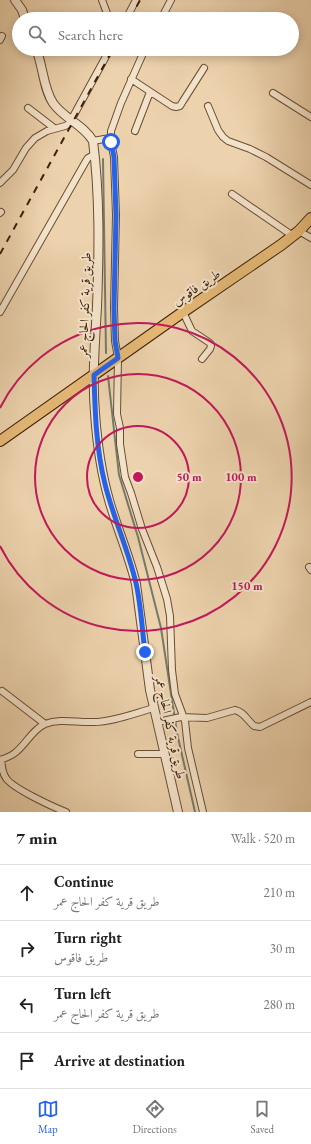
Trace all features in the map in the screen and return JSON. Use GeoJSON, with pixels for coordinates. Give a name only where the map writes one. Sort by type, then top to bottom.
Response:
{"type":"FeatureCollection","features":[{"type":"Feature","properties":{"kind":"main road","name":"طريق فاقوس"},"geometry":{"type":"LineString","coordinates":[[0,441],[183,312],[269,254],[296,234],[311,218]]}},
{"type":"Feature","properties":{"kind":"street"},"geometry":{"type":"LineString","coordinates":[[15,0],[23,12]]}},
{"type":"Feature","properties":{"kind":"street"},"geometry":{"type":"LineString","coordinates":[[102,0],[105,12]]}},
{"type":"Feature","properties":{"kind":"street"},"geometry":{"type":"LineString","coordinates":[[130,12],[136,0]]}},
{"type":"Feature","properties":{"kind":"street"},"geometry":{"type":"LineString","coordinates":[[165,12],[171,0]]}},
{"type":"Feature","properties":{"kind":"street"},"geometry":{"type":"LineString","coordinates":[[39,56],[48,94],[56,107],[89,134],[93,141],[110,138]]}},
{"type":"Feature","properties":{"kind":"street"},"geometry":{"type":"LineString","coordinates":[[0,184],[13,170],[30,143],[39,135],[54,128],[69,124],[106,56]]}},
{"type":"Feature","properties":{"kind":"street","name":"طريق قرية كفر الحاج عمر"},"geometry":{"type":"LineString","coordinates":[[142,56],[112,126],[110,138],[114,157],[116,215],[114,308],[115,341],[118,358],[117,414],[120,428],[123,469],[142,529],[157,567],[167,599],[170,616],[172,670],[177,700],[203,812]]}},
{"type":"Feature","properties":{"kind":"street"},"geometry":{"type":"LineString","coordinates":[[131,79],[176,107],[180,106],[204,68]]}},
{"type":"Feature","properties":{"kind":"street"},"geometry":{"type":"LineString","coordinates":[[135,131],[150,92]]}},
{"type":"Feature","properties":{"kind":"street"},"geometry":{"type":"LineString","coordinates":[[272,93],[311,117]]}},
{"type":"Feature","properties":{"kind":"street"},"geometry":{"type":"LineString","coordinates":[[208,106],[218,130],[228,141],[266,157],[311,185]]}},
{"type":"Feature","properties":{"kind":"street"},"geometry":{"type":"LineString","coordinates":[[28,108],[54,128]]}},
{"type":"Feature","properties":{"kind":"street","name":"طريق قرية كفر الحاج عمر"},"geometry":{"type":"LineString","coordinates":[[93,141],[98,209],[98,264],[94,375],[95,412],[101,465],[109,500],[132,567],[136,584],[141,613],[147,671],[154,708],[161,721],[164,754],[178,812]]}},
{"type":"Feature","properties":{"kind":"street"},"geometry":{"type":"LineString","coordinates":[[0,312],[86,160],[95,154]]}},
{"type":"Feature","properties":{"kind":"street"},"geometry":{"type":"LineString","coordinates":[[232,194],[296,234],[311,238]]}},
{"type":"Feature","properties":{"kind":"street"},"geometry":{"type":"LineString","coordinates":[[183,312],[192,331],[211,346],[202,359]]}},
{"type":"Feature","properties":{"kind":"street"},"geometry":{"type":"LineString","coordinates":[[2,691],[45,724]]}},
{"type":"Feature","properties":{"kind":"street"},"geometry":{"type":"LineString","coordinates":[[161,721],[182,717],[207,718],[235,710],[242,713],[254,726],[260,727],[311,702]]}},
{"type":"Feature","properties":{"kind":"street"},"geometry":{"type":"LineString","coordinates":[[66,812],[40,800],[10,782],[6,778],[0,760],[17,752],[36,730],[45,724],[61,721],[106,721],[154,708]]}},
{"type":"Feature","properties":{"kind":"street"},"geometry":{"type":"LineString","coordinates":[[138,754],[164,754]]}},
{"type":"Feature","properties":{"kind":"waterway"},"geometry":{"type":"LineString","coordinates":[[103,159],[106,353]]}},
{"type":"Feature","properties":{"kind":"waterway"},"geometry":{"type":"LineString","coordinates":[[108,376],[119,475],[138,537],[161,628],[177,733],[195,812]]}},
{"type":"Feature","properties":{"kind":"railway"},"geometry":{"type":"LineString","coordinates":[[134,12],[140,0]]}},
{"type":"Feature","properties":{"kind":"railway"},"geometry":{"type":"LineString","coordinates":[[0,254],[109,56]]}},
{"type":"Feature","properties":{"kind":"route"},"geometry":{"type":"LineString","coordinates":[[111,142],[114,157],[116,215],[114,308],[115,341],[118,358],[94,375],[95,412],[98,448],[109,500],[132,567],[136,584],[145,652]]}}]}
